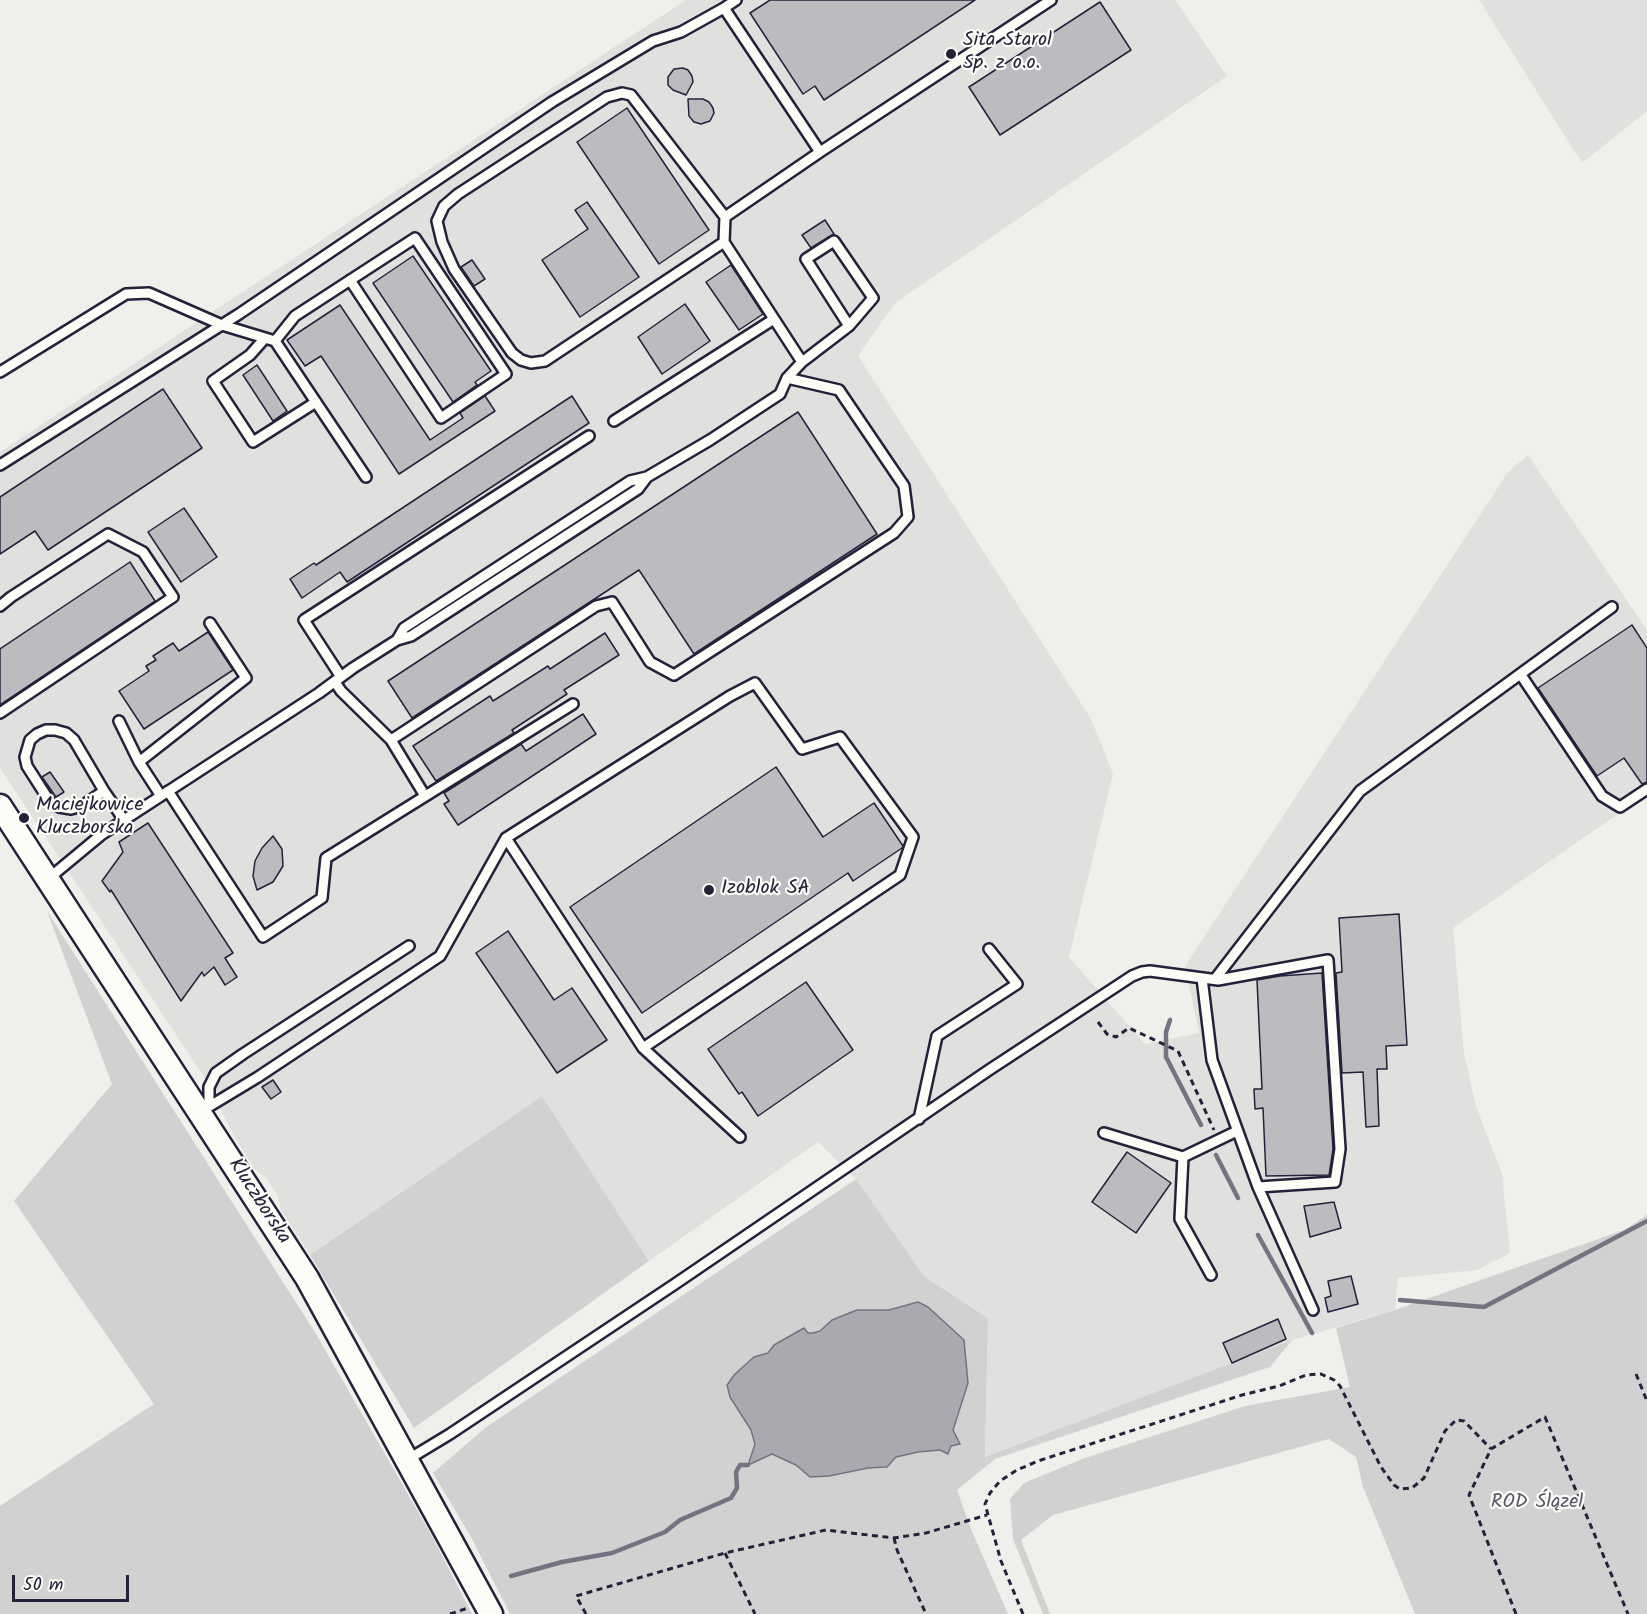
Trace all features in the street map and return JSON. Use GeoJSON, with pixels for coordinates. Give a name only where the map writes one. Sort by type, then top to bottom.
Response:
{"type":"FeatureCollection","features":[{"type":"Feature","properties":{"kind":"street","name":"Kluczborska"},"geometry":{"type":"LineString","coordinates":[[0,806],[204,1109],[307,1278],[491,1614]]}},
{"type":"Feature","properties":{"kind":"lane"},"geometry":{"type":"LineString","coordinates":[[0,465],[222,325],[552,102],[653,41],[681,32],[736,0]]}},
{"type":"Feature","properties":{"kind":"lane"},"geometry":{"type":"LineString","coordinates":[[725,217],[1051,0]]}},
{"type":"Feature","properties":{"kind":"lane"},"geometry":{"type":"LineString","coordinates":[[724,8],[820,152]]}},
{"type":"Feature","properties":{"kind":"lane"},"geometry":{"type":"LineString","coordinates":[[724,242],[545,361],[531,363],[520,360],[512,353],[461,278],[442,242],[436,222],[444,206],[458,194],[607,98],[622,93],[631,95],[725,217],[724,242],[802,362]]}},
{"type":"Feature","properties":{"kind":"lane"},"geometry":{"type":"LineString","coordinates":[[275,341],[295,316],[350,280],[415,238],[506,374],[441,418],[350,280]]}},
{"type":"Feature","properties":{"kind":"lane"},"geometry":{"type":"LineString","coordinates":[[48,879],[101,835],[397,640],[411,636],[638,489],[647,477],[710,440],[780,394],[787,378],[802,362],[849,326],[873,298],[834,241],[806,259],[849,326]]}},
{"type":"Feature","properties":{"kind":"lane"},"geometry":{"type":"LineString","coordinates":[[0,372],[126,294],[149,293],[222,325],[275,341],[366,477]]}},
{"type":"Feature","properties":{"kind":"lane"},"geometry":{"type":"LineString","coordinates":[[614,421],[774,319]]}},
{"type":"Feature","properties":{"kind":"lane"},"geometry":{"type":"LineString","coordinates":[[265,338],[250,355],[213,381],[254,442],[316,402]]}},
{"type":"Feature","properties":{"kind":"lane"},"geometry":{"type":"LineString","coordinates":[[390,740],[596,606],[612,602],[650,662],[674,675],[894,533],[908,517],[904,486],[839,390],[787,378]]}},
{"type":"Feature","properties":{"kind":"lane"},"geometry":{"type":"LineString","coordinates":[[425,796],[390,740],[341,691],[338,679],[304,620],[589,436]]}},
{"type":"Feature","properties":{"kind":"lane"},"geometry":{"type":"LineString","coordinates":[[0,606],[108,534],[143,552],[173,597],[0,713]]}},
{"type":"Feature","properties":{"kind":"lane"},"geometry":{"type":"LineString","coordinates":[[1215,980],[1360,791],[1612,607]]}},
{"type":"Feature","properties":{"kind":"lane"},"geometry":{"type":"LineString","coordinates":[[139,762],[246,678],[210,623]]}},
{"type":"Feature","properties":{"kind":"lane"},"geometry":{"type":"LineString","coordinates":[[1521,675],[1602,796],[1620,807],[1647,789]]}},
{"type":"Feature","properties":{"kind":"lane"},"geometry":{"type":"LineString","coordinates":[[204,1109],[258,1077],[440,956],[506,838],[729,696],[755,682],[802,749],[840,737],[913,837],[900,875],[643,1048]]}},
{"type":"Feature","properties":{"kind":"lane"},"geometry":{"type":"LineString","coordinates":[[119,721],[139,762],[165,793],[263,936],[322,898],[326,858],[573,704]]}},
{"type":"Feature","properties":{"kind":"lane"},"geometry":{"type":"LineString","coordinates":[[104,791],[81,806],[71,809],[58,807],[50,802],[27,766],[25,757],[30,740],[46,730],[66,733],[74,740],[124,820]]}},
{"type":"Feature","properties":{"kind":"lane"},"geometry":{"type":"LineString","coordinates":[[506,838],[643,1048],[740,1137]]}},
{"type":"Feature","properties":{"kind":"lane"},"geometry":{"type":"LineString","coordinates":[[204,1109],[209,1087],[216,1073],[409,946]]}},
{"type":"Feature","properties":{"kind":"lane"},"geometry":{"type":"LineString","coordinates":[[920,1119],[937,1036],[1017,984],[989,949]]}},
{"type":"Feature","properties":{"kind":"lane"},"geometry":{"type":"LineString","coordinates":[[407,1460],[450,1434],[1132,976],[1150,971],[1215,980],[1328,960],[1340,1149],[1335,1182],[1258,1187]]}},
{"type":"Feature","properties":{"kind":"lane"},"geometry":{"type":"LineString","coordinates":[[1202,978],[1212,1060],[1258,1187],[1313,1310]]}},
{"type":"Feature","properties":{"kind":"lane"},"geometry":{"type":"LineString","coordinates":[[1104,1133],[1183,1157],[1237,1131]]}},
{"type":"Feature","properties":{"kind":"lane"},"geometry":{"type":"LineString","coordinates":[[1183,1157],[1180,1219],[1210,1275]]}},
{"type":"Feature","properties":{"kind":"path"},"geometry":{"type":"LineString","coordinates":[[1098,1022],[1107,1034],[1116,1037],[1129,1028],[1178,1051],[1213,1128]]}},
{"type":"Feature","properties":{"kind":"path"},"geometry":{"type":"LineString","coordinates":[[1023,1614],[1001,1561],[985,1504],[1000,1480],[1038,1461],[1242,1395],[1279,1386],[1306,1375],[1322,1374],[1340,1386],[1377,1460],[1394,1485],[1400,1489],[1412,1488],[1424,1478],[1445,1431],[1456,1420],[1464,1421],[1491,1449]]}},
{"type":"Feature","properties":{"kind":"path"},"geometry":{"type":"LineString","coordinates":[[1636,1374],[1647,1401]]}},
{"type":"Feature","properties":{"kind":"path"},"geometry":{"type":"LineString","coordinates":[[1516,1614],[1469,1495],[1491,1449],[1545,1417],[1628,1614]]}},
{"type":"Feature","properties":{"kind":"path"},"geometry":{"type":"LineString","coordinates":[[586,1614],[576,1596],[725,1553],[826,1530],[894,1538],[926,1533],[987,1515]]}},
{"type":"Feature","properties":{"kind":"path"},"geometry":{"type":"LineString","coordinates":[[894,1538],[897,1550],[926,1614]]}},
{"type":"Feature","properties":{"kind":"path"},"geometry":{"type":"LineString","coordinates":[[725,1553],[755,1614]]}},
{"type":"Feature","properties":{"kind":"path"},"geometry":{"type":"LineString","coordinates":[[450,1614],[464,1611]]}},
{"type":"Feature","properties":{"kind":"shaded area"},"geometry":{"type":"Polygon","coordinates":[[[686,0],[1175,0],[1227,76],[895,303],[858,356],[1091,719],[1113,774],[1069,957],[1145,1044],[1199,1033],[1185,966],[1508,472],[1528,455],[1647,630],[1647,794],[1453,928],[1464,1054],[1476,1106],[1502,1174],[1510,1253],[1477,1270],[1398,1278],[1395,1310],[1292,1340],[985,1457],[988,1318],[925,1277],[856,1179],[818,1142],[649,1261],[542,1096],[310,1255],[281,1210],[278,1196],[267,1179],[255,1170],[237,1141],[204,1077],[0,768],[0,452],[686,0]]]}},
{"type":"Feature","properties":{"kind":"shaded area"},"geometry":{"type":"Polygon","coordinates":[[[1479,0],[1647,0],[1647,111],[1582,163],[1479,0]]]}},
{"type":"Feature","properties":{"kind":"shaded area"},"geometry":{"type":"Polygon","coordinates":[[[918,1302],[928,1307],[964,1340],[968,1383],[953,1430],[960,1444],[951,1446],[948,1454],[940,1450],[918,1452],[896,1457],[887,1467],[868,1468],[829,1476],[810,1477],[796,1465],[772,1454],[748,1465],[755,1444],[751,1430],[730,1397],[727,1385],[735,1374],[754,1357],[768,1353],[774,1345],[804,1328],[808,1333],[813,1333],[820,1331],[832,1320],[857,1310],[889,1310],[918,1302]]]}},
{"type":"Feature","properties":{"kind":"green space"},"geometry":{"type":"Polygon","coordinates":[[[47,911],[316,1334],[432,1536],[472,1614],[0,1614],[0,1506],[154,1404],[14,1201],[112,1084],[47,911]]]}},
{"type":"Feature","properties":{"kind":"green space"},"geometry":{"type":"Polygon","coordinates":[[[542,1096],[649,1261],[414,1428],[310,1255],[542,1096]]]}},
{"type":"Feature","properties":{"kind":"green space"},"geometry":{"type":"Polygon","coordinates":[[[856,1179],[925,1277],[988,1318],[985,1457],[1292,1340],[1270,1367],[995,1459],[957,1490],[971,1529],[1008,1614],[510,1614],[471,1537],[433,1473],[485,1428],[856,1179]],[[919,1302],[889,1310],[871,1310],[832,1320],[820,1331],[808,1333],[768,1353],[754,1357],[727,1384],[730,1397],[751,1430],[755,1445],[749,1464],[772,1454],[796,1465],[810,1477],[829,1476],[868,1468],[887,1467],[896,1457],[951,1446],[956,1439],[953,1430],[957,1417],[964,1340],[928,1307],[919,1302]]]}},
{"type":"Feature","properties":{"kind":"green space","name":"ROD Ślązel"},"geometry":{"type":"Polygon","coordinates":[[[1647,1215],[1647,1614],[1415,1614],[1363,1487],[1356,1457],[1329,1439],[1053,1515],[1021,1540],[1050,1614],[1043,1614],[1013,1539],[1010,1499],[1024,1483],[1085,1458],[1245,1406],[1350,1387],[1336,1328],[1395,1310],[1624,1230],[1647,1215]]]}},
{"type":"Feature","properties":{"kind":"building"},"geometry":{"type":"Polygon","coordinates":[[[770,0],[975,0],[824,100],[815,86],[803,94],[750,13],[770,0]]]}},
{"type":"Feature","properties":{"kind":"building"},"geometry":{"type":"Polygon","coordinates":[[[1100,2],[1131,50],[1000,135],[969,87],[1100,2]]]}},
{"type":"Feature","properties":{"kind":"building"},"geometry":{"type":"Polygon","coordinates":[[[674,69],[688,70],[693,82],[686,95],[673,90],[668,85],[668,77],[674,69]]]}},
{"type":"Feature","properties":{"kind":"building"},"geometry":{"type":"Polygon","coordinates":[[[688,99],[703,99],[709,102],[714,113],[710,121],[701,124],[694,122],[689,116],[688,99]]]}},
{"type":"Feature","properties":{"kind":"building"},"geometry":{"type":"Polygon","coordinates":[[[627,108],[709,230],[659,264],[577,142],[627,108]]]}},
{"type":"Feature","properties":{"kind":"building"},"geometry":{"type":"Polygon","coordinates":[[[587,202],[639,277],[580,317],[542,260],[588,229],[575,210],[587,202]]]}},
{"type":"Feature","properties":{"kind":"building"},"geometry":{"type":"Polygon","coordinates":[[[825,220],[834,234],[811,248],[802,235],[825,220]]]}},
{"type":"Feature","properties":{"kind":"building"},"geometry":{"type":"Polygon","coordinates":[[[413,256],[491,371],[475,382],[477,385],[453,402],[373,283],[413,256]]]}},
{"type":"Feature","properties":{"kind":"building"},"geometry":{"type":"Polygon","coordinates":[[[472,260],[485,279],[474,286],[461,267],[472,260]]]}},
{"type":"Feature","properties":{"kind":"building"},"geometry":{"type":"Polygon","coordinates":[[[731,265],[763,314],[739,330],[706,282],[731,265]]]}},
{"type":"Feature","properties":{"kind":"building"},"geometry":{"type":"Polygon","coordinates":[[[685,304],[710,341],[662,374],[638,337],[685,304]]]}},
{"type":"Feature","properties":{"kind":"building"},"geometry":{"type":"Polygon","coordinates":[[[340,305],[430,440],[463,418],[460,413],[485,396],[495,411],[399,474],[321,356],[305,366],[287,340],[340,305]]]}},
{"type":"Feature","properties":{"kind":"building"},"geometry":{"type":"Polygon","coordinates":[[[257,365],[287,411],[273,421],[243,375],[257,365]]]}},
{"type":"Feature","properties":{"kind":"building"},"geometry":{"type":"Polygon","coordinates":[[[163,389],[202,448],[48,550],[35,531],[0,554],[0,497],[163,389]]]}},
{"type":"Feature","properties":{"kind":"building"},"geometry":{"type":"Polygon","coordinates":[[[572,396],[589,423],[347,582],[340,572],[302,598],[290,579],[314,563],[316,565],[572,396]]]}},
{"type":"Feature","properties":{"kind":"building"},"geometry":{"type":"Polygon","coordinates":[[[798,412],[877,534],[694,654],[639,570],[412,718],[388,681],[798,412]]]}},
{"type":"Feature","properties":{"kind":"building"},"geometry":{"type":"Polygon","coordinates":[[[184,508],[217,557],[181,582],[148,532],[184,508]]]}},
{"type":"Feature","properties":{"kind":"building"},"geometry":{"type":"Polygon","coordinates":[[[130,562],[155,601],[0,705],[0,649],[130,562]]]}},
{"type":"Feature","properties":{"kind":"building"},"geometry":{"type":"Polygon","coordinates":[[[1632,625],[1647,648],[1647,782],[1642,784],[1624,758],[1597,776],[1538,688],[1632,625]]]}},
{"type":"Feature","properties":{"kind":"building"},"geometry":{"type":"Polygon","coordinates":[[[208,632],[233,670],[144,729],[119,691],[149,671],[146,666],[156,660],[153,656],[173,643],[179,651],[208,632]]]}},
{"type":"Feature","properties":{"kind":"building"},"geometry":{"type":"Polygon","coordinates":[[[605,633],[619,655],[564,690],[567,694],[512,730],[514,733],[436,781],[413,746],[490,696],[493,701],[548,666],[550,669],[605,633]]]}},
{"type":"Feature","properties":{"kind":"building"},"geometry":{"type":"Polygon","coordinates":[[[583,714],[596,734],[458,825],[444,804],[449,801],[444,793],[521,744],[526,751],[583,714]]]}},
{"type":"Feature","properties":{"kind":"building","name":"Izoblok SA"},"geometry":{"type":"Polygon","coordinates":[[[776,767],[823,837],[874,803],[903,846],[902,848],[853,881],[848,873],[642,1013],[570,907],[776,767]]]}},
{"type":"Feature","properties":{"kind":"building"},"geometry":{"type":"Polygon","coordinates":[[[50,772],[64,792],[56,797],[42,777],[50,772]]]}},
{"type":"Feature","properties":{"kind":"building"},"geometry":{"type":"Polygon","coordinates":[[[148,823],[233,953],[225,958],[237,977],[225,985],[214,967],[204,976],[202,972],[181,1001],[111,890],[110,892],[102,881],[123,852],[119,842],[148,823]]]}},
{"type":"Feature","properties":{"kind":"building"},"geometry":{"type":"Polygon","coordinates":[[[273,836],[282,849],[283,866],[273,882],[257,890],[253,876],[255,861],[262,848],[273,836]]]}},
{"type":"Feature","properties":{"kind":"building"},"geometry":{"type":"Polygon","coordinates":[[[1399,914],[1407,1045],[1386,1046],[1387,1069],[1377,1069],[1379,1126],[1366,1127],[1363,1072],[1342,1073],[1336,973],[1342,972],[1339,918],[1399,914]]]}},
{"type":"Feature","properties":{"kind":"building"},"geometry":{"type":"Polygon","coordinates":[[[508,931],[554,1000],[572,988],[607,1040],[557,1073],[476,953],[508,931]]]}},
{"type":"Feature","properties":{"kind":"building"},"geometry":{"type":"Polygon","coordinates":[[[1322,973],[1333,1149],[1329,1175],[1266,1176],[1263,1108],[1255,1109],[1254,1089],[1262,1089],[1257,980],[1322,973]]]}},
{"type":"Feature","properties":{"kind":"building"},"geometry":{"type":"Polygon","coordinates":[[[806,982],[853,1050],[758,1116],[742,1092],[739,1094],[708,1049],[806,982]]]}},
{"type":"Feature","properties":{"kind":"building"},"geometry":{"type":"Polygon","coordinates":[[[273,1080],[281,1092],[271,1099],[262,1087],[273,1080]]]}},
{"type":"Feature","properties":{"kind":"building"},"geometry":{"type":"Polygon","coordinates":[[[1127,1152],[1171,1183],[1136,1233],[1092,1202],[1127,1152]]]}},
{"type":"Feature","properties":{"kind":"building"},"geometry":{"type":"Polygon","coordinates":[[[1334,1202],[1341,1228],[1310,1237],[1304,1206],[1334,1202]]]}},
{"type":"Feature","properties":{"kind":"building"},"geometry":{"type":"Polygon","coordinates":[[[1351,1276],[1358,1304],[1328,1312],[1325,1298],[1331,1296],[1328,1281],[1351,1276]]]}},
{"type":"Feature","properties":{"kind":"building"},"geometry":{"type":"Polygon","coordinates":[[[1278,1319],[1286,1339],[1232,1363],[1223,1343],[1278,1319]]]}},
{"type":"Feature","properties":{"kind":"waterway"},"geometry":{"type":"LineString","coordinates":[[1170,1020],[1166,1032],[1166,1057],[1201,1125]]}},
{"type":"Feature","properties":{"kind":"waterway"},"geometry":{"type":"LineString","coordinates":[[1216,1155],[1238,1198]]}},
{"type":"Feature","properties":{"kind":"waterway"},"geometry":{"type":"LineString","coordinates":[[1400,1300],[1484,1307],[1647,1221]]}},
{"type":"Feature","properties":{"kind":"waterway"},"geometry":{"type":"LineString","coordinates":[[1258,1235],[1312,1333]]}},
{"type":"Feature","properties":{"kind":"waterway"},"geometry":{"type":"LineString","coordinates":[[511,1576],[562,1562],[612,1553],[665,1532],[680,1520],[731,1498],[737,1488],[736,1472],[740,1465],[748,1465]]}},
{"type":"Feature","properties":{"kind":"place","name":"Sita Starol Sp. z o.o."},"geometry":{"type":"Point","coordinates":[951,54]}},
{"type":"Feature","properties":{"kind":"place","name":"Maciejkowice Kluczborska"},"geometry":{"type":"Point","coordinates":[24,818]}},
{"type":"Feature","properties":{"kind":"place","name":"Izoblok SA"},"geometry":{"type":"Point","coordinates":[709,890]}}]}
